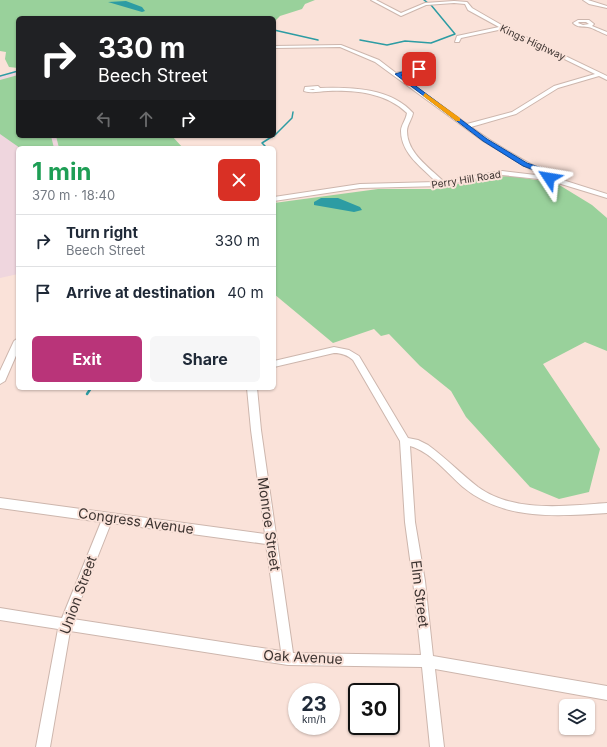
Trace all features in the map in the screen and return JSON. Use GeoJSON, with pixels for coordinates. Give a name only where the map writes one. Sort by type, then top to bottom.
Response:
{"type":"FeatureCollection","features":[{"type":"Feature","properties":{"kind":"street","name":"Kings Highway"},"geometry":{"type":"LineString","coordinates":[[372,0],[401,15],[425,4],[466,2],[470,9],[503,28],[554,50],[607,78]]}},
{"type":"Feature","properties":{"kind":"street"},"geometry":{"type":"LineString","coordinates":[[585,0],[590,3],[607,7]]}},
{"type":"Feature","properties":{"kind":"street"},"geometry":{"type":"LineString","coordinates":[[589,26],[607,34]]}},
{"type":"Feature","properties":{"kind":"street"},"geometry":{"type":"LineString","coordinates":[[457,40],[459,37],[466,35],[503,28]]}},
{"type":"Feature","properties":{"kind":"street"},"geometry":{"type":"LineString","coordinates":[[276,46],[341,46],[377,61],[397,74],[485,140],[511,156],[546,173],[549,178]]}},
{"type":"Feature","properties":{"kind":"street"},"geometry":{"type":"LineString","coordinates":[[397,74],[430,66]]}},
{"type":"Feature","properties":{"kind":"street"},"geometry":{"type":"LineString","coordinates":[[467,126],[514,113],[556,87],[599,74]]}},
{"type":"Feature","properties":{"kind":"street"},"geometry":{"type":"LineString","coordinates":[[318,90],[347,90],[393,100],[410,114],[404,130],[406,146],[415,159],[442,184]]}},
{"type":"Feature","properties":{"kind":"street","name":"Perry Hill Road"},"geometry":{"type":"LineString","coordinates":[[276,199],[370,186],[442,184],[497,173],[524,174],[549,178],[607,196]]}},
{"type":"Feature","properties":{"kind":"street"},"geometry":{"type":"LineString","coordinates":[[0,381],[16,345]]}},
{"type":"Feature","properties":{"kind":"street"},"geometry":{"type":"LineString","coordinates":[[276,364],[334,350],[343,350],[356,358],[405,441],[419,444],[482,494],[503,504],[526,509],[563,511],[607,508]]}},
{"type":"Feature","properties":{"kind":"street","name":"Monroe Street"},"geometry":{"type":"LineString","coordinates":[[252,390],[288,659]]}},
{"type":"Feature","properties":{"kind":"street","name":"Elm Street"},"geometry":{"type":"LineString","coordinates":[[405,441],[410,522],[428,661],[437,747]]}},
{"type":"Feature","properties":{"kind":"street","name":"Congress Avenue"},"geometry":{"type":"LineString","coordinates":[[0,503],[271,540]]}},
{"type":"Feature","properties":{"kind":"street","name":"Union Street"},"geometry":{"type":"LineString","coordinates":[[43,747],[65,624],[108,517]]}},
{"type":"Feature","properties":{"kind":"street","name":"Oak Avenue"},"geometry":{"type":"LineString","coordinates":[[0,614],[288,659],[428,661],[607,693]]}},
{"type":"Feature","properties":{"kind":"shaded area"},"geometry":{"type":"Polygon","coordinates":[[[16,72],[16,138],[56,138],[58,146],[16,146],[16,274],[0,278],[0,76],[16,72]]]}},
{"type":"Feature","properties":{"kind":"green space"},"geometry":{"type":"Polygon","coordinates":[[[0,0],[315,0],[305,4],[302,9],[280,16],[276,20],[276,16],[16,16],[16,68],[9,67],[5,59],[6,52],[0,51],[0,0]]]}},
{"type":"Feature","properties":{"kind":"green space"},"geometry":{"type":"Polygon","coordinates":[[[16,76],[16,138],[52,138],[54,146],[17,146],[0,134],[0,80],[16,76]]]}},
{"type":"Feature","properties":{"kind":"green space"},"geometry":{"type":"Polygon","coordinates":[[[56,138],[174,138],[181,146],[58,146],[56,138]]]}},
{"type":"Feature","properties":{"kind":"green space"},"geometry":{"type":"Polygon","coordinates":[[[511,176],[556,183],[592,205],[607,218],[607,351],[585,342],[543,364],[600,449],[589,492],[559,499],[530,487],[466,417],[451,391],[420,366],[389,334],[381,336],[374,329],[333,343],[276,296],[276,203],[378,189],[436,189],[489,177],[511,176]]]}},
{"type":"Feature","properties":{"kind":"water"},"geometry":{"type":"Polygon","coordinates":[[[126,1],[142,7],[145,11],[142,12],[108,2],[126,1]]]}},
{"type":"Feature","properties":{"kind":"water"},"geometry":{"type":"Polygon","coordinates":[[[321,198],[338,198],[360,207],[362,210],[354,212],[314,205],[314,202],[321,198]]]}},
{"type":"Feature","properties":{"kind":"waterway"},"geometry":{"type":"LineString","coordinates":[[424,0],[428,3]]}},
{"type":"Feature","properties":{"kind":"waterway"},"geometry":{"type":"LineString","coordinates":[[360,40],[387,45],[405,41],[431,43],[455,34],[431,5]]}},
{"type":"Feature","properties":{"kind":"waterway"},"geometry":{"type":"LineString","coordinates":[[276,30],[318,40]]}},
{"type":"Feature","properties":{"kind":"waterway"},"geometry":{"type":"LineString","coordinates":[[0,76],[16,72]]}},
{"type":"Feature","properties":{"kind":"waterway"},"geometry":{"type":"LineString","coordinates":[[276,134],[292,118],[293,112]]}},
{"type":"Feature","properties":{"kind":"waterway"},"geometry":{"type":"LineString","coordinates":[[265,146],[262,143],[270,138]]}},
{"type":"Feature","properties":{"kind":"waterway"},"geometry":{"type":"LineString","coordinates":[[87,394],[90,390]]}},
{"type":"Feature","properties":{"kind":"slow traffic"},"geometry":{"type":"LineString","coordinates":[[425,95],[458,119]]}},
{"type":"Feature","properties":{"kind":"route"},"geometry":{"type":"LineString","coordinates":[[419,69],[397,74],[485,140],[525,164],[544,172],[549,178]]}}]}
